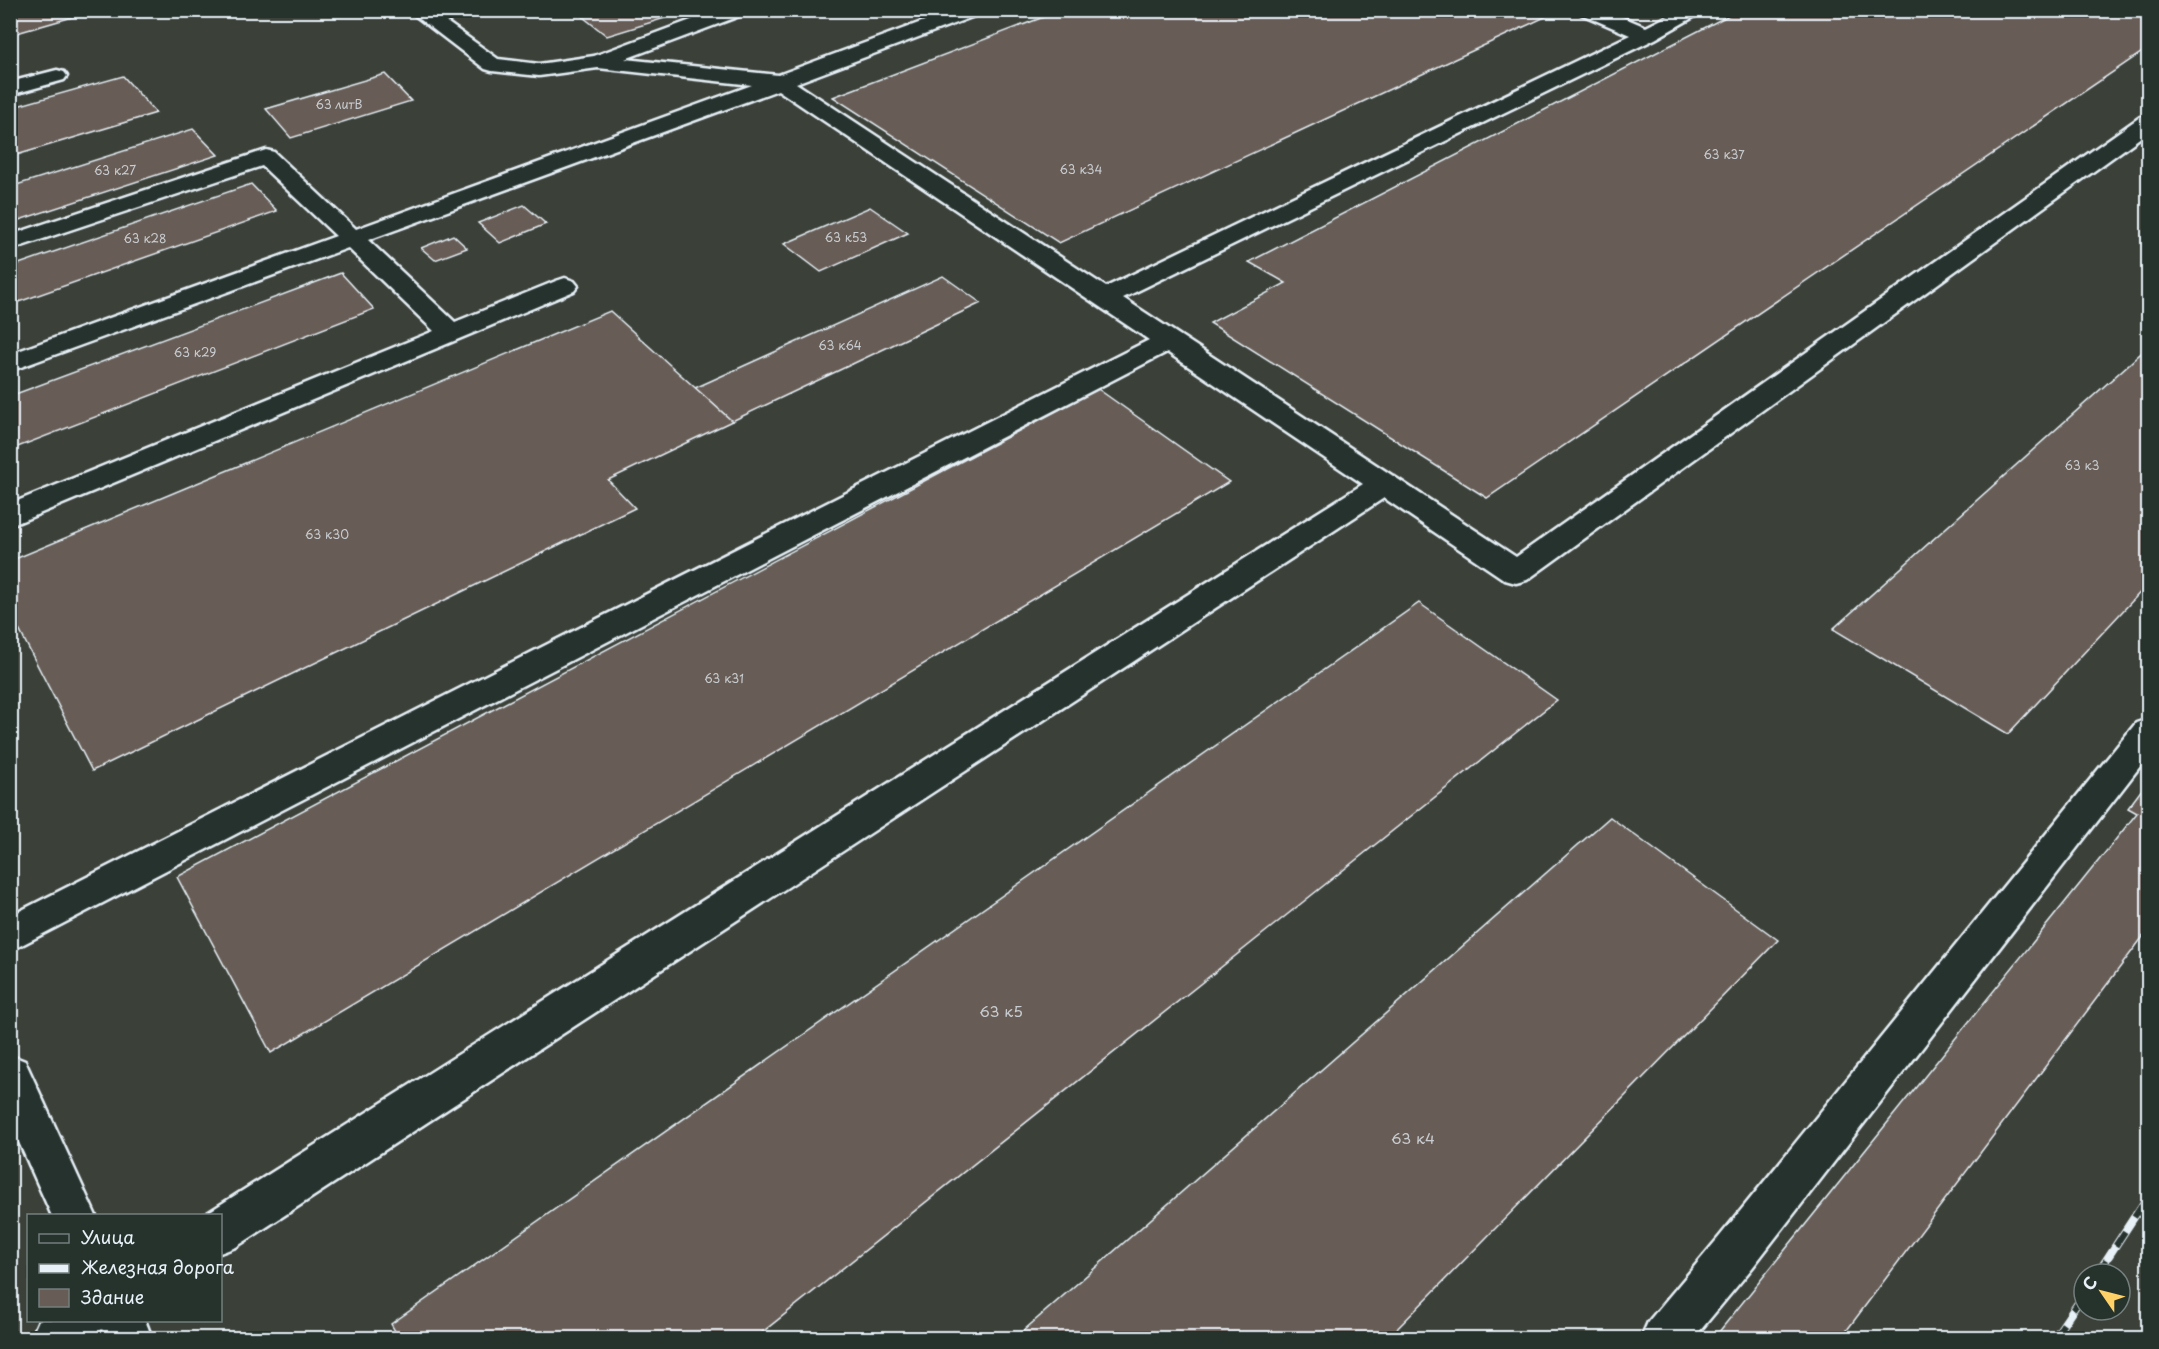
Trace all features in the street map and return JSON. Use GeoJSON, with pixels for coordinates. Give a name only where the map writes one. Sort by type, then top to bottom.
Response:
{"type":"FeatureCollection","features":[{"type":"Feature","properties":{"kind":"lane"},"geometry":{"type":"LineString","coordinates":[[417,10],[492,65],[539,70],[598,62],[738,10]]}},
{"type":"Feature","properties":{"kind":"lane"},"geometry":{"type":"LineString","coordinates":[[10,363],[973,10]]}},
{"type":"Feature","properties":{"kind":"lane"},"geometry":{"type":"LineString","coordinates":[[1588,10],[1648,35]]}},
{"type":"Feature","properties":{"kind":"lane"},"geometry":{"type":"LineString","coordinates":[[1106,297],[1697,10]]}},
{"type":"Feature","properties":{"kind":"lane"},"geometry":{"type":"LineString","coordinates":[[598,62],[780,82],[1516,572],[2148,122]]}},
{"type":"Feature","properties":{"kind":"lane"},"geometry":{"type":"LineString","coordinates":[[10,89],[57,76]]}},
{"type":"Feature","properties":{"kind":"lane"},"geometry":{"type":"LineString","coordinates":[[10,243],[266,157],[452,333]]}},
{"type":"Feature","properties":{"kind":"lane"},"geometry":{"type":"LineString","coordinates":[[10,516],[565,286]]}},
{"type":"Feature","properties":{"kind":"lane"},"geometry":{"type":"LineString","coordinates":[[10,935],[1169,340]]}},
{"type":"Feature","properties":{"kind":"lane"},"geometry":{"type":"LineString","coordinates":[[222,1230],[1383,485]]}},
{"type":"Feature","properties":{"kind":"lane"},"geometry":{"type":"LineString","coordinates":[[1664,1338],[1736,1252],[2148,732]]}},
{"type":"Feature","properties":{"kind":"lane"},"geometry":{"type":"LineString","coordinates":[[10,1074],[74,1214]]}},
{"type":"Feature","properties":{"kind":"lane"},"geometry":{"type":"LineString","coordinates":[[54,1338],[79,1322]]}},
{"type":"Feature","properties":{"kind":"lane"},"geometry":{"type":"LineString","coordinates":[[122,1322],[129,1338]]}},
{"type":"Feature","properties":{"kind":"shaded area"},"geometry":{"type":"Polygon","coordinates":[[[10,11],[2148,11],[2148,1338],[11,1338],[10,11]]]}},
{"type":"Feature","properties":{"kind":"building"},"geometry":{"type":"Polygon","coordinates":[[[10,10],[97,10],[10,35],[10,10]]]}},
{"type":"Feature","properties":{"kind":"building"},"geometry":{"type":"Polygon","coordinates":[[[574,10],[673,10],[678,14],[607,36],[574,10]]]}},
{"type":"Feature","properties":{"kind":"building"},"geometry":{"type":"Polygon","coordinates":[[[1062,10],[1553,10],[1556,12],[1059,243],[833,97],[1062,10]]]}},
{"type":"Feature","properties":{"kind":"building"},"geometry":{"type":"Polygon","coordinates":[[[1739,10],[2148,10],[2148,48],[1487,498],[1210,323],[1286,283],[1249,262],[1739,10]]]}},
{"type":"Feature","properties":{"kind":"building"},"geometry":{"type":"Polygon","coordinates":[[[385,74],[411,101],[291,138],[266,109],[385,74]]]}},
{"type":"Feature","properties":{"kind":"building"},"geometry":{"type":"Polygon","coordinates":[[[123,76],[156,113],[10,157],[10,108],[123,76]]]}},
{"type":"Feature","properties":{"kind":"building"},"geometry":{"type":"Polygon","coordinates":[[[193,129],[218,155],[10,223],[10,187],[193,129]]]}},
{"type":"Feature","properties":{"kind":"building"},"geometry":{"type":"Polygon","coordinates":[[[251,184],[277,211],[10,305],[10,267],[251,184]]]}},
{"type":"Feature","properties":{"kind":"building"},"geometry":{"type":"Polygon","coordinates":[[[524,205],[546,224],[500,243],[478,223],[524,205]]]}},
{"type":"Feature","properties":{"kind":"building"},"geometry":{"type":"Polygon","coordinates":[[[870,207],[908,233],[821,272],[784,244],[870,207]]]}},
{"type":"Feature","properties":{"kind":"building"},"geometry":{"type":"Polygon","coordinates":[[[453,235],[467,248],[435,260],[421,248],[453,235]]]}},
{"type":"Feature","properties":{"kind":"building"},"geometry":{"type":"Polygon","coordinates":[[[341,273],[374,309],[10,450],[10,396],[341,273]]]}},
{"type":"Feature","properties":{"kind":"building"},"geometry":{"type":"Polygon","coordinates":[[[943,276],[981,303],[732,421],[695,388],[943,276]]]}},
{"type":"Feature","properties":{"kind":"building"},"geometry":{"type":"Polygon","coordinates":[[[610,311],[732,421],[608,480],[635,508],[92,771],[10,612],[10,561],[610,311]]]}},
{"type":"Feature","properties":{"kind":"building"},"geometry":{"type":"Polygon","coordinates":[[[2148,347],[2148,584],[2008,734],[1833,629],[2148,347]]]}},
{"type":"Feature","properties":{"kind":"building"},"geometry":{"type":"Polygon","coordinates":[[[1098,389],[1229,482],[271,1053],[177,877],[1098,389]]]}},
{"type":"Feature","properties":{"kind":"building"},"geometry":{"type":"Polygon","coordinates":[[[1419,603],[1557,700],[755,1338],[399,1338],[391,1324],[1419,603]]]}},
{"type":"Feature","properties":{"kind":"building"},"geometry":{"type":"Polygon","coordinates":[[[2148,781],[2148,930],[1841,1338],[1714,1338],[2137,813],[2128,808],[2148,781]]]}},
{"type":"Feature","properties":{"kind":"building"},"geometry":{"type":"Polygon","coordinates":[[[1610,817],[1778,940],[1388,1338],[1015,1338],[1610,817]]]}},
{"type":"Feature","properties":{"kind":"railway"},"geometry":{"type":"LineString","coordinates":[[2105,1262],[2148,1196]]}},
{"type":"Feature","properties":{"kind":"railway"},"geometry":{"type":"LineString","coordinates":[[2054,1338],[2072,1312]]}},
{"type":"Feature","properties":{"kind":"railway"},"geometry":{"type":"LineString","coordinates":[[2143,1338],[2148,1330]]}}]}
